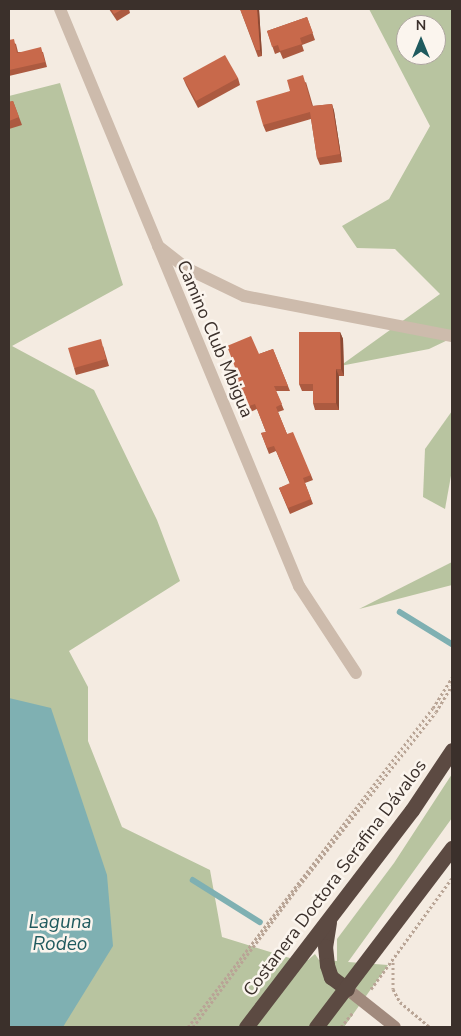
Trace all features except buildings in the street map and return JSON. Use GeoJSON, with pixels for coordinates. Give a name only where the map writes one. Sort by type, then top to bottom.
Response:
{"type":"FeatureCollection","features":[{"type":"Feature","properties":{"kind":"highway","name":"Costanera Doctora Serafina Dávalos"},"geometry":{"type":"LineString","coordinates":[[246,1027],[329,920],[452,750]]}},
{"type":"Feature","properties":{"kind":"highway"},"geometry":{"type":"LineString","coordinates":[[316,1027],[452,848]]}},
{"type":"Feature","properties":{"kind":"highway"},"geometry":{"type":"LineString","coordinates":[[329,920],[325,946],[327,965],[331,977],[347,988]]}},
{"type":"Feature","properties":{"kind":"main road"},"geometry":{"type":"LineString","coordinates":[[347,988],[395,1027]]}},
{"type":"Feature","properties":{"kind":"street","name":"Camino Club Mbigua"},"geometry":{"type":"LineString","coordinates":[[60,9],[299,586],[356,672]]}},
{"type":"Feature","properties":{"kind":"street"},"geometry":{"type":"LineString","coordinates":[[157,245],[186,268],[244,296],[452,336]]}},
{"type":"Feature","properties":{"kind":"path"},"geometry":{"type":"LineString","coordinates":[[188,1027],[433,708],[452,677]]}},
{"type":"Feature","properties":{"kind":"path"},"geometry":{"type":"LineString","coordinates":[[193,1027],[299,886],[436,712],[452,685]]}},
{"type":"Feature","properties":{"kind":"path"},"geometry":{"type":"LineString","coordinates":[[342,1027],[452,878]]}},
{"type":"Feature","properties":{"kind":"path"},"geometry":{"type":"LineString","coordinates":[[393,960],[393,990],[400,1002],[430,1027]]}},
{"type":"Feature","properties":{"kind":"green space"},"geometry":{"type":"Polygon","coordinates":[[[369,9],[452,9],[452,338],[429,349],[340,366],[440,294],[395,249],[357,248],[342,226],[389,199],[430,126],[398,65],[446,65],[446,15],[396,15],[396,61],[369,9]]]}},
{"type":"Feature","properties":{"kind":"green space"},"geometry":{"type":"Polygon","coordinates":[[[60,83],[123,285],[12,346],[94,390],[157,520],[180,581],[69,651],[88,687],[88,741],[122,827],[210,870],[222,937],[293,959],[308,960],[315,954],[319,960],[337,961],[337,939],[394,863],[452,774],[452,818],[348,962],[388,965],[344,1027],[9,1027],[9,96],[60,83]]]}},
{"type":"Feature","properties":{"kind":"green space"},"geometry":{"type":"Polygon","coordinates":[[[452,411],[452,470],[445,509],[423,497],[425,449],[452,411]]]}},
{"type":"Feature","properties":{"kind":"green space"},"geometry":{"type":"Polygon","coordinates":[[[452,562],[452,585],[359,609],[452,562]]]}},
{"type":"Feature","properties":{"kind":"water","name":"Laguna Rodeo"},"geometry":{"type":"Polygon","coordinates":[[[9,698],[51,708],[107,875],[113,946],[63,1027],[9,1027],[9,698]]]}},
{"type":"Feature","properties":{"kind":"waterway"},"geometry":{"type":"LineString","coordinates":[[400,612],[452,644]]}},
{"type":"Feature","properties":{"kind":"waterway"},"geometry":{"type":"LineString","coordinates":[[193,880],[260,922]]}}]}
